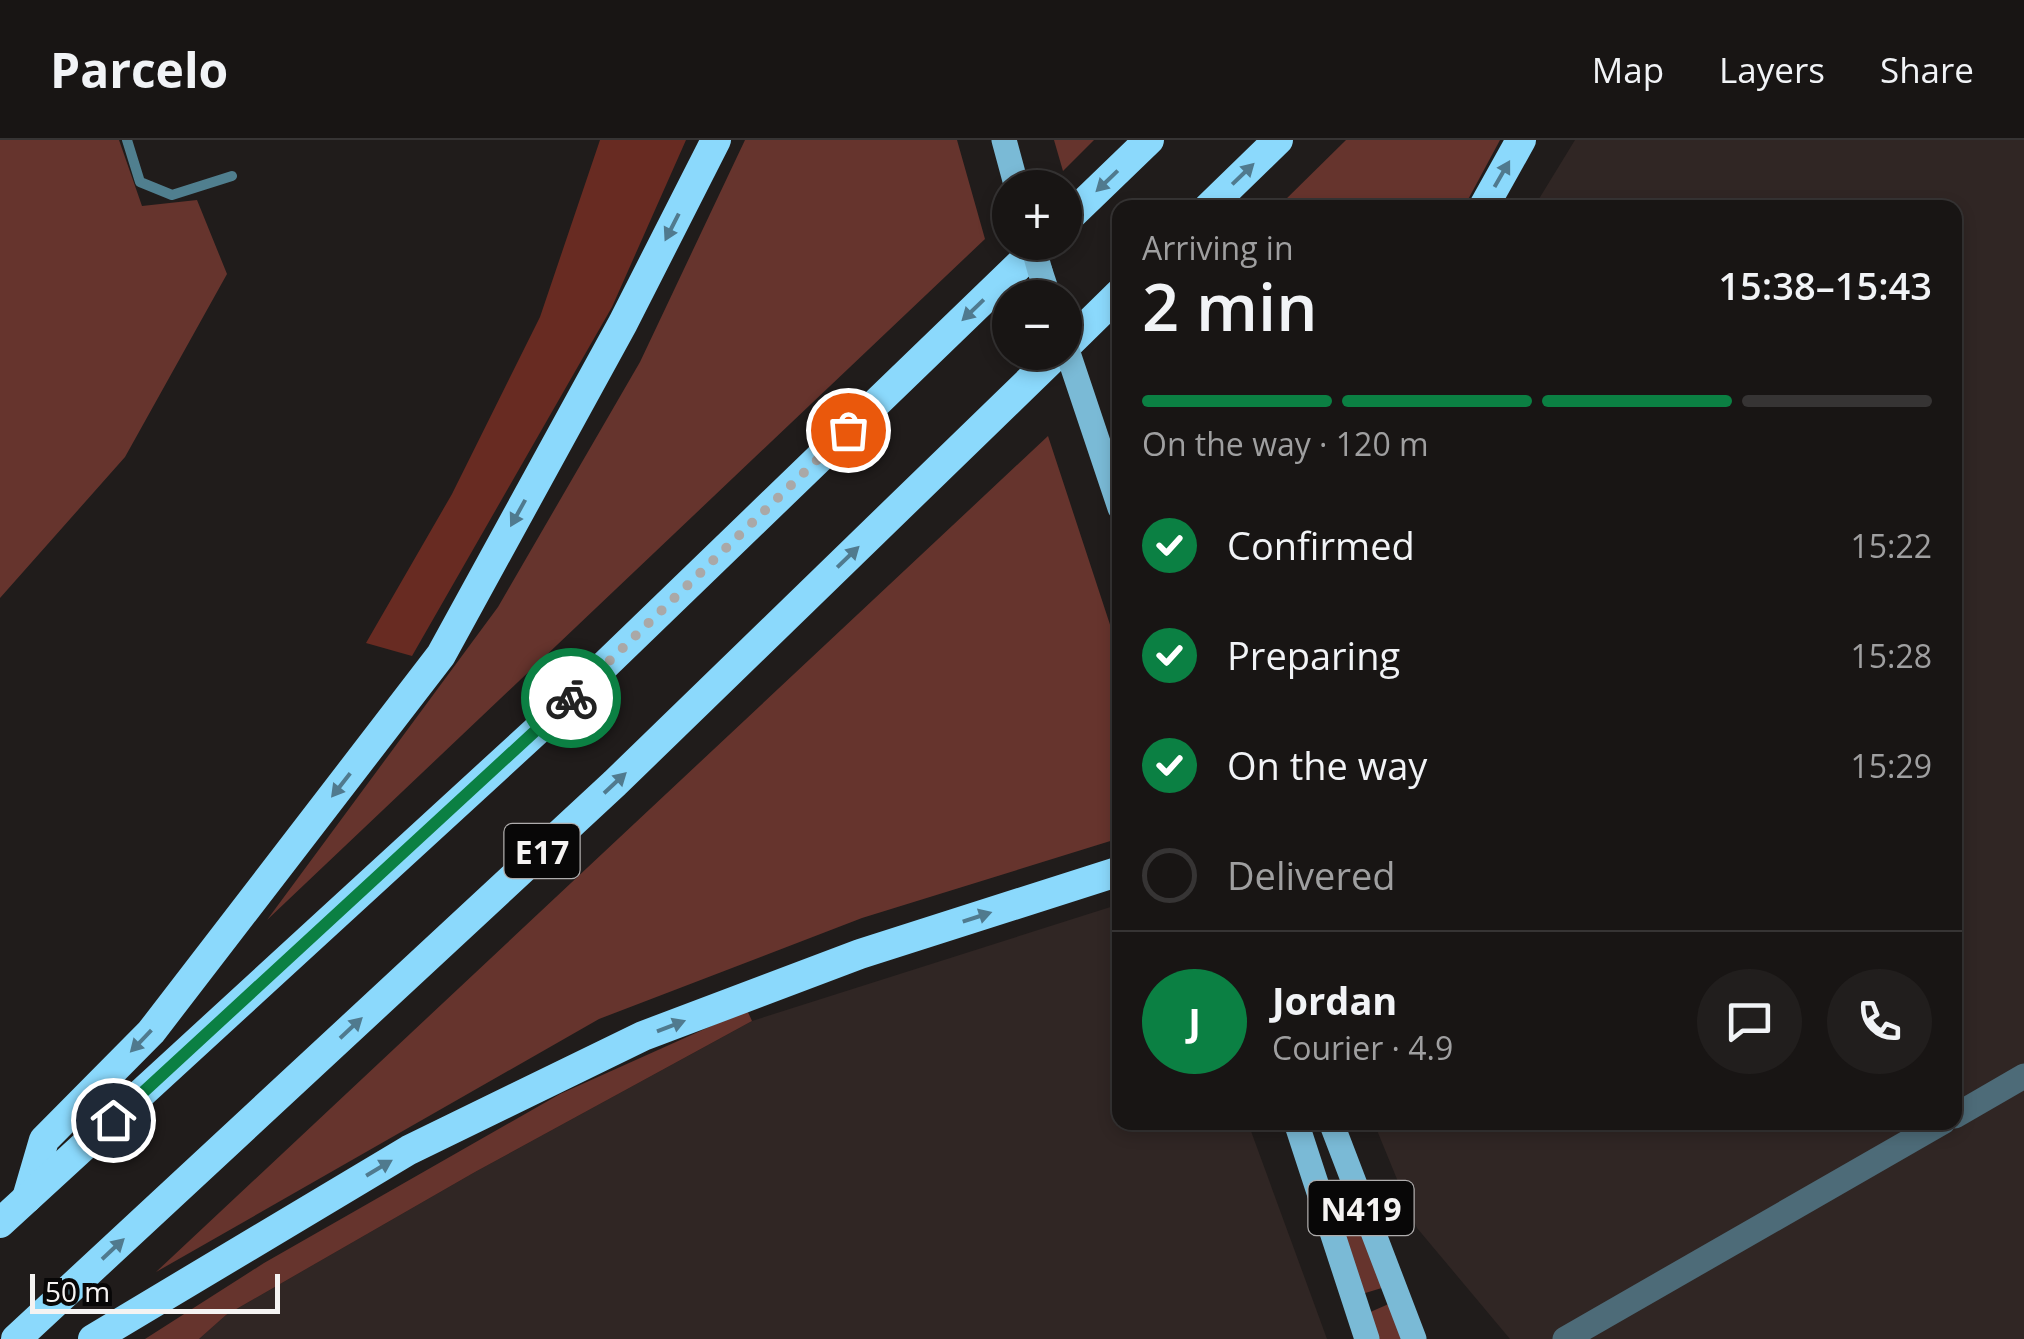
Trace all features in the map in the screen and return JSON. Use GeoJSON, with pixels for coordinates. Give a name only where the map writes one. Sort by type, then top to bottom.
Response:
{"type":"FeatureCollection","features":[{"type":"Feature","properties":{"kind":"highway"},"geometry":{"type":"LineString","coordinates":[[26,1200],[44,1140],[151,1032],[440,654],[623,322],[716,140]]}},
{"type":"Feature","properties":{"kind":"highway"},"geometry":{"type":"LineString","coordinates":[[1082,206],[1150,140]]}},
{"type":"Feature","properties":{"kind":"highway"},"geometry":{"type":"LineString","coordinates":[[1216,200],[1278,140]]}},
{"type":"Feature","properties":{"kind":"highway"},"geometry":{"type":"LineString","coordinates":[[1487,200],[1521,140]]}},
{"type":"Feature","properties":{"kind":"highway","name":"E17"},"geometry":{"type":"LineString","coordinates":[[0,1223],[546,722],[1024,260]]}},
{"type":"Feature","properties":{"kind":"highway"},"geometry":{"type":"LineString","coordinates":[[1082,329],[1112,301]]}},
{"type":"Feature","properties":{"kind":"highway","name":"E17"},"geometry":{"type":"LineString","coordinates":[[16,1339],[615,783],[1040,370]]}},
{"type":"Feature","properties":{"kind":"highway"},"geometry":{"type":"LineString","coordinates":[[93,1339],[410,1150],[644,1036],[860,954],[1112,874]]}},
{"type":"Feature","properties":{"kind":"main road"},"geometry":{"type":"LineString","coordinates":[[1004,140],[1012,170]]}},
{"type":"Feature","properties":{"kind":"main road"},"geometry":{"type":"LineString","coordinates":[[1073,370],[1112,484]]}},
{"type":"Feature","properties":{"kind":"main road","name":"N419"},"geometry":{"type":"LineString","coordinates":[[1299,1130],[1366,1339]]}},
{"type":"Feature","properties":{"kind":"main road","name":"N419"},"geometry":{"type":"LineString","coordinates":[[1334,1130],[1414,1339]]}},
{"type":"Feature","properties":{"kind":"street"},"geometry":{"type":"LineString","coordinates":[[1962,1112],[2024,1076]]}},
{"type":"Feature","properties":{"kind":"street"},"geometry":{"type":"LineString","coordinates":[[1566,1339],[1929,1130]]}},
{"type":"Feature","properties":{"kind":"shaded area"},"geometry":{"type":"Polygon","coordinates":[[[0,140],[119,140],[142,206],[197,200],[227,274],[125,457],[0,598],[0,140]]]}},
{"type":"Feature","properties":{"kind":"shaded area"},"geometry":{"type":"Polygon","coordinates":[[[600,140],[686,140],[612,307],[412,656],[366,643],[452,494],[540,317],[600,140]]]}},
{"type":"Feature","properties":{"kind":"shaded area"},"geometry":{"type":"Polygon","coordinates":[[[745,140],[957,140],[985,239],[267,920],[498,607],[640,362],[745,140]]]}},
{"type":"Feature","properties":{"kind":"shaded area"},"geometry":{"type":"Polygon","coordinates":[[[1054,140],[1094,140],[1064,170],[1054,140]]]}},
{"type":"Feature","properties":{"kind":"shaded area"},"geometry":{"type":"Polygon","coordinates":[[[1346,140],[1500,140],[1468,200],[1285,200],[1346,140]]]}},
{"type":"Feature","properties":{"kind":"shaded area"},"geometry":{"type":"Polygon","coordinates":[[[1575,140],[2024,140],[2024,1339],[1510,1339],[1417,1228],[1377,1130],[1962,1130],[1962,200],[1538,200],[1575,140]]]}},
{"type":"Feature","properties":{"kind":"shaded area"},"geometry":{"type":"Polygon","coordinates":[[[1048,436],[1112,631],[1112,840],[862,918],[599,1019],[156,1272],[1048,436]]]}},
{"type":"Feature","properties":{"kind":"shaded area"},"geometry":{"type":"Polygon","coordinates":[[[1112,907],[1112,1130],[1251,1130],[1327,1339],[199,1339],[226,1315],[475,1172],[752,1021],[1112,907]]]}},
{"type":"Feature","properties":{"kind":"shaded area"},"geometry":{"type":"Polygon","coordinates":[[[747,1010],[752,1021],[475,1172],[226,1315],[199,1339],[145,1339],[264,1263],[560,1094],[747,1010]]]}},
{"type":"Feature","properties":{"kind":"shaded area"},"geometry":{"type":"Polygon","coordinates":[[[1362,1227],[1385,1287],[1362,1294],[1340,1233],[1362,1227]]]}},
{"type":"Feature","properties":{"kind":"shaded area"},"geometry":{"type":"Polygon","coordinates":[[[1391,1303],[1404,1339],[1377,1339],[1368,1313],[1391,1303]]]}},
{"type":"Feature","properties":{"kind":"waterway"},"geometry":{"type":"LineString","coordinates":[[127,140],[140,182],[172,195],[232,176]]}},
{"type":"Feature","properties":{"kind":"way so far"},"geometry":{"type":"LineString","coordinates":[[571,698],[848,430]]}},
{"type":"Feature","properties":{"kind":"route"},"geometry":{"type":"LineString","coordinates":[[113,1120],[571,698]]}}]}
